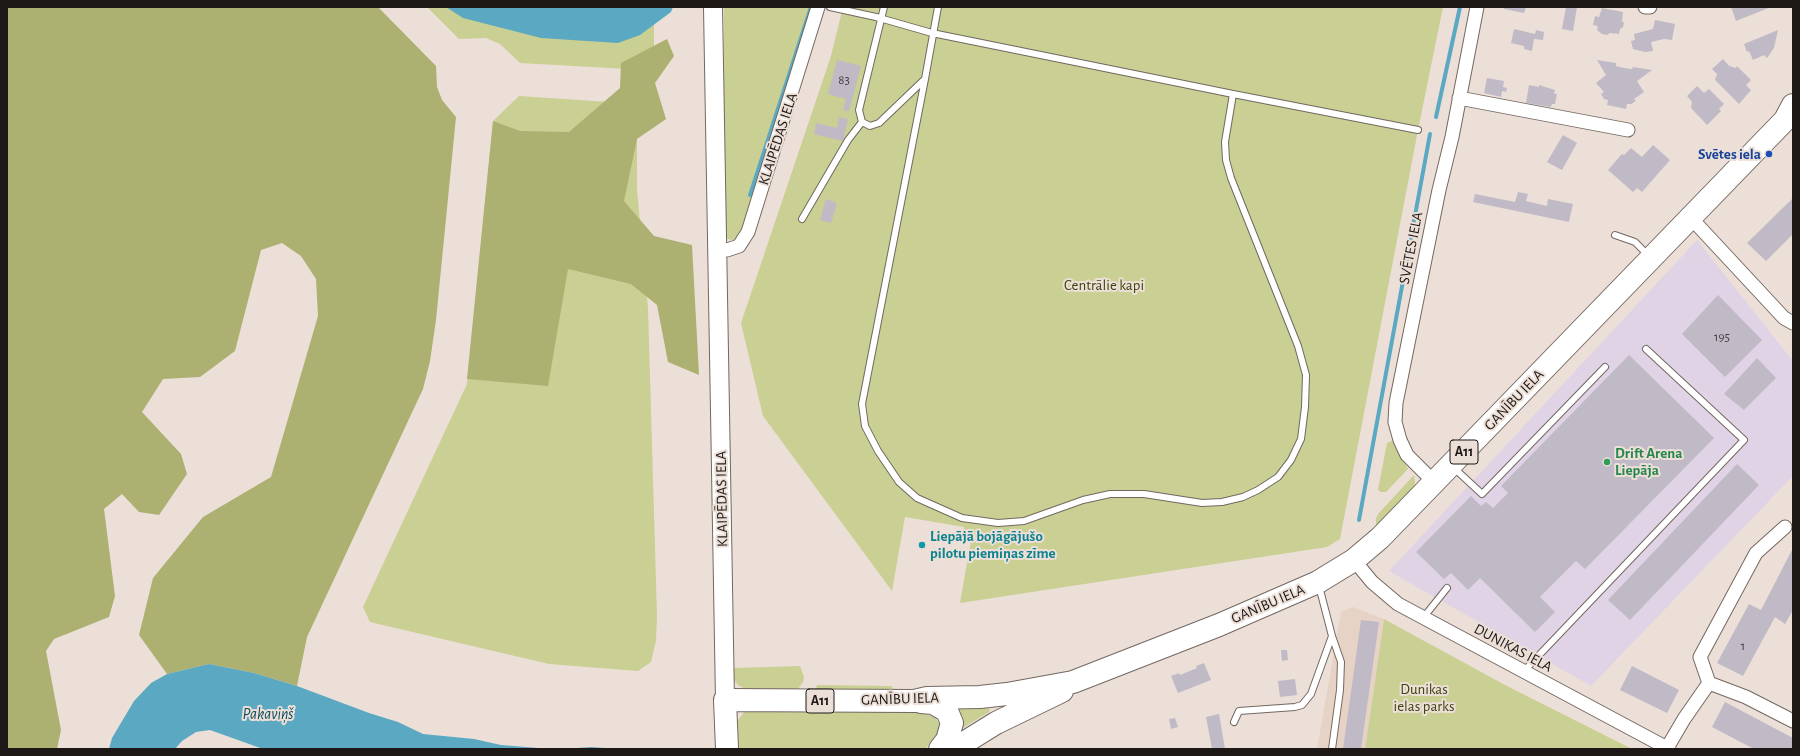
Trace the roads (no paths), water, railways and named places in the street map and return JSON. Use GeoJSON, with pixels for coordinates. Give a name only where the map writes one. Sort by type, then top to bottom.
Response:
{"type":"FeatureCollection","features":[{"type":"Feature","properties":{"kind":"highway","name":"GANĪBU IELA"},"geometry":{"type":"LineString","coordinates":[[725,700],[914,701],[928,698],[980,697],[1007,694],[1073,682],[1219,625],[1318,582],[1354,560],[1380,538],[1435,483],[1790,114]]}},
{"type":"Feature","properties":{"kind":"highway","name":"GANĪBU IELA"},"geometry":{"type":"LineString","coordinates":[[954,749],[996,723],[1066,690],[1073,682]]}},
{"type":"Feature","properties":{"kind":"highway","name":"KLAIPĒDAS IELA"},"geometry":{"type":"LineString","coordinates":[[725,700],[727,749]]}},
{"type":"Feature","properties":{"kind":"highway"},"geometry":{"type":"LineString","coordinates":[[914,701],[933,703],[947,711],[952,723],[947,740],[940,749]]}},
{"type":"Feature","properties":{"kind":"main road","name":"KLAIPĒDAS IELA"},"geometry":{"type":"LineString","coordinates":[[713,7],[726,664],[725,700]]}},
{"type":"Feature","properties":{"kind":"street","name":"KLAIPĒDAS IELA"},"geometry":{"type":"LineString","coordinates":[[717,248],[727,250],[740,246],[748,232],[818,7]]}},
{"type":"Feature","properties":{"kind":"street","name":"SVĒTES IELA"},"geometry":{"type":"LineString","coordinates":[[1435,483],[1407,455],[1400,440],[1395,422],[1396,403],[1477,7]]}},
{"type":"Feature","properties":{"kind":"street"},"geometry":{"type":"LineString","coordinates":[[1645,7],[1650,7]]}},
{"type":"Feature","properties":{"kind":"street"},"geometry":{"type":"LineString","coordinates":[[1459,98],[1628,130]]}},
{"type":"Feature","properties":{"kind":"street"},"geometry":{"type":"LineString","coordinates":[[1691,218],[1784,318],[1793,323]]}},
{"type":"Feature","properties":{"kind":"street"},"geometry":{"type":"LineString","coordinates":[[1709,683],[1700,657],[1756,553],[1785,527]]}},
{"type":"Feature","properties":{"kind":"street","name":"DUNIKAS IELA"},"geometry":{"type":"LineString","coordinates":[[1354,560],[1372,582],[1398,604],[1668,749]]}},
{"type":"Feature","properties":{"kind":"street"},"geometry":{"type":"LineString","coordinates":[[1709,683],[1746,697],[1793,721]]}},
{"type":"Feature","properties":{"kind":"street"},"geometry":{"type":"LineString","coordinates":[[1668,749],[1684,719],[1709,683]]}},
{"type":"Feature","properties":{"kind":"lane"},"geometry":{"type":"LineString","coordinates":[[830,7],[932,33],[1418,130]]}},
{"type":"Feature","properties":{"kind":"lane"},"geometry":{"type":"LineString","coordinates":[[884,7],[859,110],[862,122],[870,126],[879,123],[926,79]]}},
{"type":"Feature","properties":{"kind":"lane"},"geometry":{"type":"LineString","coordinates":[[938,7],[932,33],[926,79],[862,404],[865,426],[878,451],[900,482],[917,498],[962,518],[998,523],[1024,521],[1083,500],[1110,494],[1144,494],[1202,503],[1222,502],[1243,497],[1258,490],[1278,477],[1291,460],[1301,439],[1305,407],[1306,375],[1298,346],[1231,178],[1226,160],[1224,142],[1233,94]]}},
{"type":"Feature","properties":{"kind":"lane"},"geometry":{"type":"LineString","coordinates":[[802,219],[848,140],[862,122]]}},
{"type":"Feature","properties":{"kind":"lane"},"geometry":{"type":"LineString","coordinates":[[1615,235],[1635,242],[1652,258]]}},
{"type":"Feature","properties":{"kind":"lane"},"geometry":{"type":"LineString","coordinates":[[1523,672],[1744,440],[1646,350]]}},
{"type":"Feature","properties":{"kind":"lane"},"geometry":{"type":"LineString","coordinates":[[1451,466],[1482,494],[1605,366]]}},
{"type":"Feature","properties":{"kind":"lane"},"geometry":{"type":"LineString","coordinates":[[1318,582],[1332,636],[1341,662],[1340,690],[1332,749]]}},
{"type":"Feature","properties":{"kind":"lane"},"geometry":{"type":"LineString","coordinates":[[1423,618],[1448,588]]}},
{"type":"Feature","properties":{"kind":"lane"},"geometry":{"type":"LineString","coordinates":[[1234,722],[1240,712],[1295,707],[1302,704],[1311,694],[1332,636]]}},
{"type":"Feature","properties":{"kind":"water"},"geometry":{"type":"Polygon","coordinates":[[[446,7],[673,7],[671,12],[640,35],[618,43],[541,38],[463,18],[446,7]]]}},
{"type":"Feature","properties":{"kind":"water","name":"Pakaviņš"},"geometry":{"type":"Polygon","coordinates":[[[209,664],[254,673],[297,686],[369,713],[398,722],[423,734],[474,739],[501,745],[551,749],[263,749],[210,730],[196,732],[182,741],[175,749],[109,749],[112,738],[134,701],[151,683],[167,674],[209,664]]]}},
{"type":"Feature","properties":{"kind":"water"},"geometry":{"type":"Polygon","coordinates":[[[591,747],[619,749],[563,749],[591,747]]]}},
{"type":"Feature","properties":{"kind":"waterway"},"geometry":{"type":"LineString","coordinates":[[750,195],[811,7]]}},
{"type":"Feature","properties":{"kind":"waterway"},"geometry":{"type":"LineString","coordinates":[[1436,117],[1460,7]]}},
{"type":"Feature","properties":{"kind":"waterway"},"geometry":{"type":"LineString","coordinates":[[1359,520],[1430,134]]}},
{"type":"Feature","properties":{"kind":"place","name":"Svētes iela"},"geometry":{"type":"Point","coordinates":[1769,154]}},
{"type":"Feature","properties":{"kind":"place","name":"Drift Arena Liepāja"},"geometry":{"type":"Point","coordinates":[1607,462]}},
{"type":"Feature","properties":{"kind":"place","name":"Liepājā bojāgājušo pilotu piemiņas zīme"},"geometry":{"type":"Point","coordinates":[922,545]}},
{"type":"Feature","properties":{"kind":"park label","name":"Centrālie kapi"},"geometry":{"type":"Point","coordinates":[1104,285]}},
{"type":"Feature","properties":{"kind":"park label","name":"Dunikas ielas parks"},"geometry":{"type":"Point","coordinates":[1424,698]}}]}
